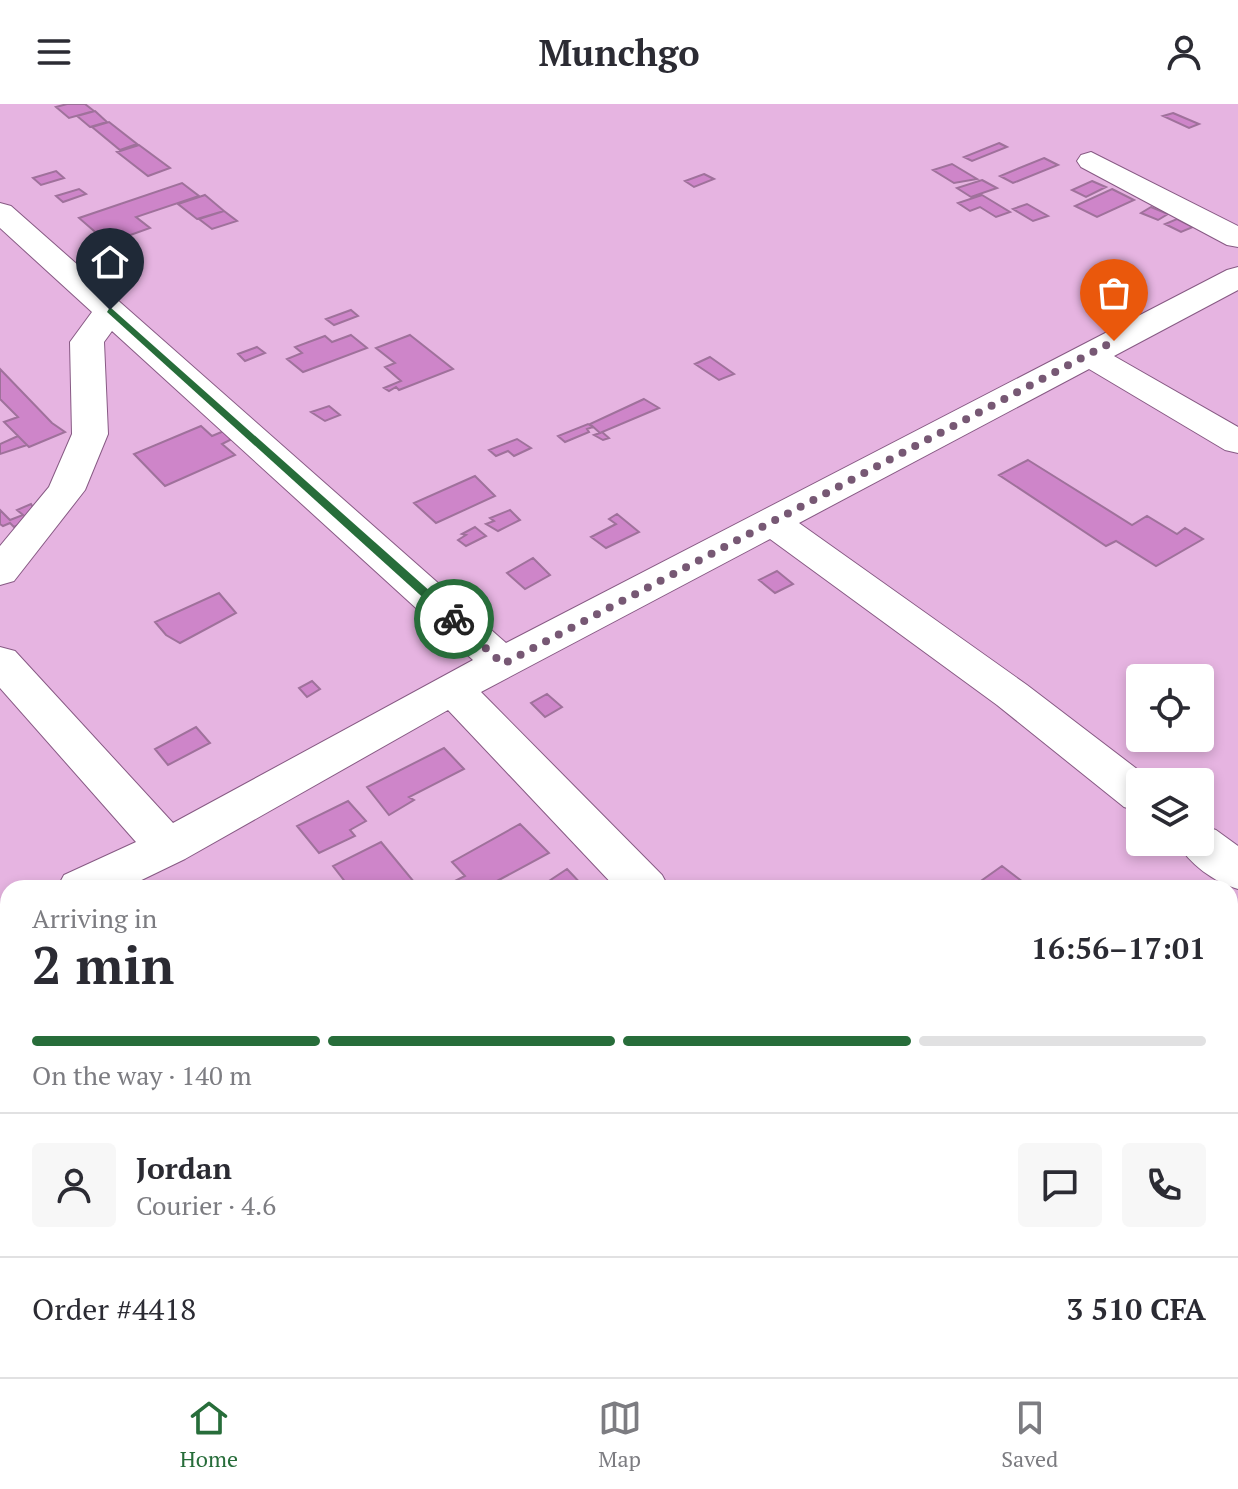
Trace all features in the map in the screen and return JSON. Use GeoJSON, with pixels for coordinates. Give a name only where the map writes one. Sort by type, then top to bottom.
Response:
{"type":"FeatureCollection","features":[{"type":"Feature","properties":{"kind":"street"},"geometry":{"type":"LineString","coordinates":[[1091,161],[1238,238]]}},
{"type":"Feature","properties":{"kind":"street"},"geometry":{"type":"LineString","coordinates":[[0,212],[503,664]]}},
{"type":"Feature","properties":{"kind":"street"},"geometry":{"type":"LineString","coordinates":[[98,880],[168,847],[453,689],[1238,277]]}},
{"type":"Feature","properties":{"kind":"street"},"geometry":{"type":"LineString","coordinates":[[0,572],[66,490],[90,434],[87,342],[110,310]]}},
{"type":"Feature","properties":{"kind":"street"},"geometry":{"type":"LineString","coordinates":[[1089,354],[1124,378],[1238,442]]}},
{"type":"Feature","properties":{"kind":"street"},"geometry":{"type":"LineString","coordinates":[[771,521],[1012,695],[1126,784]]}},
{"type":"Feature","properties":{"kind":"street"},"geometry":{"type":"LineString","coordinates":[[0,661],[168,847]]}},
{"type":"Feature","properties":{"kind":"street"},"geometry":{"type":"LineString","coordinates":[[453,689],[637,880]]}},
{"type":"Feature","properties":{"kind":"street"},"geometry":{"type":"LineString","coordinates":[[1214,853],[1238,871]]}},
{"type":"Feature","properties":{"kind":"building"},"geometry":{"type":"Polygon","coordinates":[[[85,104],[94,111],[69,118],[56,107],[85,104]]]}},
{"type":"Feature","properties":{"kind":"building"},"geometry":{"type":"Polygon","coordinates":[[[95,111],[107,122],[90,127],[77,116],[95,111]]]}},
{"type":"Feature","properties":{"kind":"building"},"geometry":{"type":"Polygon","coordinates":[[[1173,113],[1199,124],[1189,128],[1163,116],[1173,113]]]}},
{"type":"Feature","properties":{"kind":"building"},"geometry":{"type":"Polygon","coordinates":[[[109,122],[137,144],[120,150],[92,127],[109,122]]]}},
{"type":"Feature","properties":{"kind":"building"},"geometry":{"type":"Polygon","coordinates":[[[999,143],[1007,147],[972,161],[964,157],[999,143]]]}},
{"type":"Feature","properties":{"kind":"building"},"geometry":{"type":"Polygon","coordinates":[[[139,145],[170,168],[148,176],[117,152],[139,145]]]}},
{"type":"Feature","properties":{"kind":"building"},"geometry":{"type":"Polygon","coordinates":[[[1044,158],[1058,165],[1013,183],[1000,176],[1044,158]]]}},
{"type":"Feature","properties":{"kind":"building"},"geometry":{"type":"Polygon","coordinates":[[[952,164],[977,179],[954,183],[933,170],[952,164]]]}},
{"type":"Feature","properties":{"kind":"building"},"geometry":{"type":"Polygon","coordinates":[[[56,171],[64,178],[41,185],[33,178],[56,171]]]}},
{"type":"Feature","properties":{"kind":"building"},"geometry":{"type":"Polygon","coordinates":[[[704,174],[714,179],[694,187],[685,181],[704,174]]]}},
{"type":"Feature","properties":{"kind":"building"},"geometry":{"type":"Polygon","coordinates":[[[982,180],[997,188],[971,197],[957,188],[982,180]]]}},
{"type":"Feature","properties":{"kind":"building"},"geometry":{"type":"Polygon","coordinates":[[[1092,181],[1106,187],[1086,197],[1072,190],[1092,181]]]}},
{"type":"Feature","properties":{"kind":"building"},"geometry":{"type":"Polygon","coordinates":[[[182,183],[199,196],[136,217],[150,228],[108,243],[79,218],[182,183]]]}},
{"type":"Feature","properties":{"kind":"building"},"geometry":{"type":"Polygon","coordinates":[[[79,189],[86,194],[63,202],[56,196],[79,189]]]}},
{"type":"Feature","properties":{"kind":"building"},"geometry":{"type":"Polygon","coordinates":[[[1112,189],[1134,200],[1097,217],[1075,206],[1112,189]]]}},
{"type":"Feature","properties":{"kind":"building"},"geometry":{"type":"Polygon","coordinates":[[[205,195],[224,211],[197,219],[178,204],[205,195]]]}},
{"type":"Feature","properties":{"kind":"building"},"geometry":{"type":"Polygon","coordinates":[[[982,195],[1010,212],[996,217],[980,207],[970,211],[958,203],[982,195]]]}},
{"type":"Feature","properties":{"kind":"building"},"geometry":{"type":"Polygon","coordinates":[[[1027,204],[1048,216],[1033,221],[1013,209],[1027,204]]]}},
{"type":"Feature","properties":{"kind":"building"},"geometry":{"type":"Polygon","coordinates":[[[1151,207],[1168,214],[1158,220],[1141,213],[1151,207]]]}},
{"type":"Feature","properties":{"kind":"building"},"geometry":{"type":"Polygon","coordinates":[[[224,211],[237,221],[212,229],[199,219],[224,211]]]}},
{"type":"Feature","properties":{"kind":"building"},"geometry":{"type":"Polygon","coordinates":[[[1177,219],[1193,227],[1181,232],[1165,224],[1177,219]]]}},
{"type":"Feature","properties":{"kind":"building"},"geometry":{"type":"Polygon","coordinates":[[[351,310],[358,316],[334,325],[326,319],[351,310]]]}},
{"type":"Feature","properties":{"kind":"building"},"geometry":{"type":"Polygon","coordinates":[[[351,335],[367,348],[303,372],[287,359],[302,353],[295,347],[325,336],[332,342],[351,335]]]}},
{"type":"Feature","properties":{"kind":"building"},"geometry":{"type":"Polygon","coordinates":[[[410,335],[453,369],[389,391],[384,388],[401,381],[385,367],[395,363],[376,348],[410,335]]]}},
{"type":"Feature","properties":{"kind":"building"},"geometry":{"type":"Polygon","coordinates":[[[257,347],[265,353],[245,361],[238,354],[257,347]]]}},
{"type":"Feature","properties":{"kind":"building"},"geometry":{"type":"Polygon","coordinates":[[[710,357],[734,374],[719,380],[695,364],[710,357]]]}},
{"type":"Feature","properties":{"kind":"building"},"geometry":{"type":"Polygon","coordinates":[[[0,369],[52,423],[65,432],[29,447],[4,422],[18,417],[0,399],[0,369]]]}},
{"type":"Feature","properties":{"kind":"building"},"geometry":{"type":"Polygon","coordinates":[[[644,399],[659,408],[602,432],[609,438],[603,440],[594,435],[600,433],[590,424],[644,399]]]}},
{"type":"Feature","properties":{"kind":"building"},"geometry":{"type":"Polygon","coordinates":[[[329,406],[340,415],[325,421],[311,412],[329,406]]]}},
{"type":"Feature","properties":{"kind":"building"},"geometry":{"type":"Polygon","coordinates":[[[588,424],[593,427],[587,429],[589,432],[565,442],[558,436],[588,424]]]}},
{"type":"Feature","properties":{"kind":"building"},"geometry":{"type":"Polygon","coordinates":[[[201,426],[212,436],[224,431],[232,439],[222,444],[235,455],[165,486],[134,454],[201,426]]]}},
{"type":"Feature","properties":{"kind":"building"},"geometry":{"type":"Polygon","coordinates":[[[18,436],[27,445],[0,454],[0,444],[18,436]]]}},
{"type":"Feature","properties":{"kind":"building"},"geometry":{"type":"Polygon","coordinates":[[[517,439],[531,448],[514,456],[508,451],[496,456],[489,450],[517,439]]]}},
{"type":"Feature","properties":{"kind":"building"},"geometry":{"type":"Polygon","coordinates":[[[1028,460],[1132,525],[1147,516],[1177,534],[1185,528],[1203,539],[1156,566],[1116,541],[1106,546],[999,475],[1028,460]]]}},
{"type":"Feature","properties":{"kind":"building"},"geometry":{"type":"Polygon","coordinates":[[[475,476],[495,496],[436,523],[414,503],[475,476]]]}},
{"type":"Feature","properties":{"kind":"building"},"geometry":{"type":"Polygon","coordinates":[[[31,504],[38,516],[14,527],[10,523],[0,524],[0,510],[10,520],[23,515],[17,510],[31,504]]]}},
{"type":"Feature","properties":{"kind":"building"},"geometry":{"type":"Polygon","coordinates":[[[510,510],[520,520],[498,531],[486,524],[494,521],[490,518],[510,510]]]}},
{"type":"Feature","properties":{"kind":"building"},"geometry":{"type":"Polygon","coordinates":[[[617,514],[639,532],[606,548],[591,537],[616,524],[609,519],[617,514]]]}},
{"type":"Feature","properties":{"kind":"building"},"geometry":{"type":"Polygon","coordinates":[[[475,527],[486,536],[466,546],[458,540],[466,535],[462,534],[475,527]]]}},
{"type":"Feature","properties":{"kind":"building"},"geometry":{"type":"Polygon","coordinates":[[[533,558],[550,575],[525,589],[507,573],[533,558]]]}},
{"type":"Feature","properties":{"kind":"building"},"geometry":{"type":"Polygon","coordinates":[[[777,571],[793,584],[775,593],[759,580],[777,571]]]}},
{"type":"Feature","properties":{"kind":"building"},"geometry":{"type":"Polygon","coordinates":[[[219,593],[236,613],[180,643],[166,635],[155,622],[219,593]]]}},
{"type":"Feature","properties":{"kind":"building"},"geometry":{"type":"Polygon","coordinates":[[[312,681],[320,689],[307,697],[299,688],[312,681]]]}},
{"type":"Feature","properties":{"kind":"building"},"geometry":{"type":"Polygon","coordinates":[[[547,694],[562,707],[545,717],[531,703],[547,694]]]}},
{"type":"Feature","properties":{"kind":"building"},"geometry":{"type":"Polygon","coordinates":[[[196,727],[210,743],[168,765],[155,749],[196,727]]]}},
{"type":"Feature","properties":{"kind":"building"},"geometry":{"type":"Polygon","coordinates":[[[444,748],[464,769],[409,797],[414,800],[389,815],[367,787],[444,748]]]}},
{"type":"Feature","properties":{"kind":"building"},"geometry":{"type":"Polygon","coordinates":[[[348,801],[366,821],[350,830],[355,836],[319,853],[297,826],[348,801]]]}},
{"type":"Feature","properties":{"kind":"building"},"geometry":{"type":"Polygon","coordinates":[[[520,824],[549,853],[499,880],[457,880],[465,876],[452,862],[520,824]]]}},
{"type":"Feature","properties":{"kind":"building"},"geometry":{"type":"Polygon","coordinates":[[[381,842],[412,880],[344,880],[333,866],[381,842]]]}},
{"type":"Feature","properties":{"kind":"building"},"geometry":{"type":"Polygon","coordinates":[[[1002,866],[1020,880],[982,880],[1002,866]]]}},
{"type":"Feature","properties":{"kind":"building"},"geometry":{"type":"Polygon","coordinates":[[[567,869],[577,880],[550,880],[567,869]]]}},
{"type":"Feature","properties":{"kind":"way so far"},"geometry":{"type":"LineString","coordinates":[[454,619],[503,664],[1114,341]]}},
{"type":"Feature","properties":{"kind":"route"},"geometry":{"type":"LineString","coordinates":[[110,310],[454,619]]}}]}
